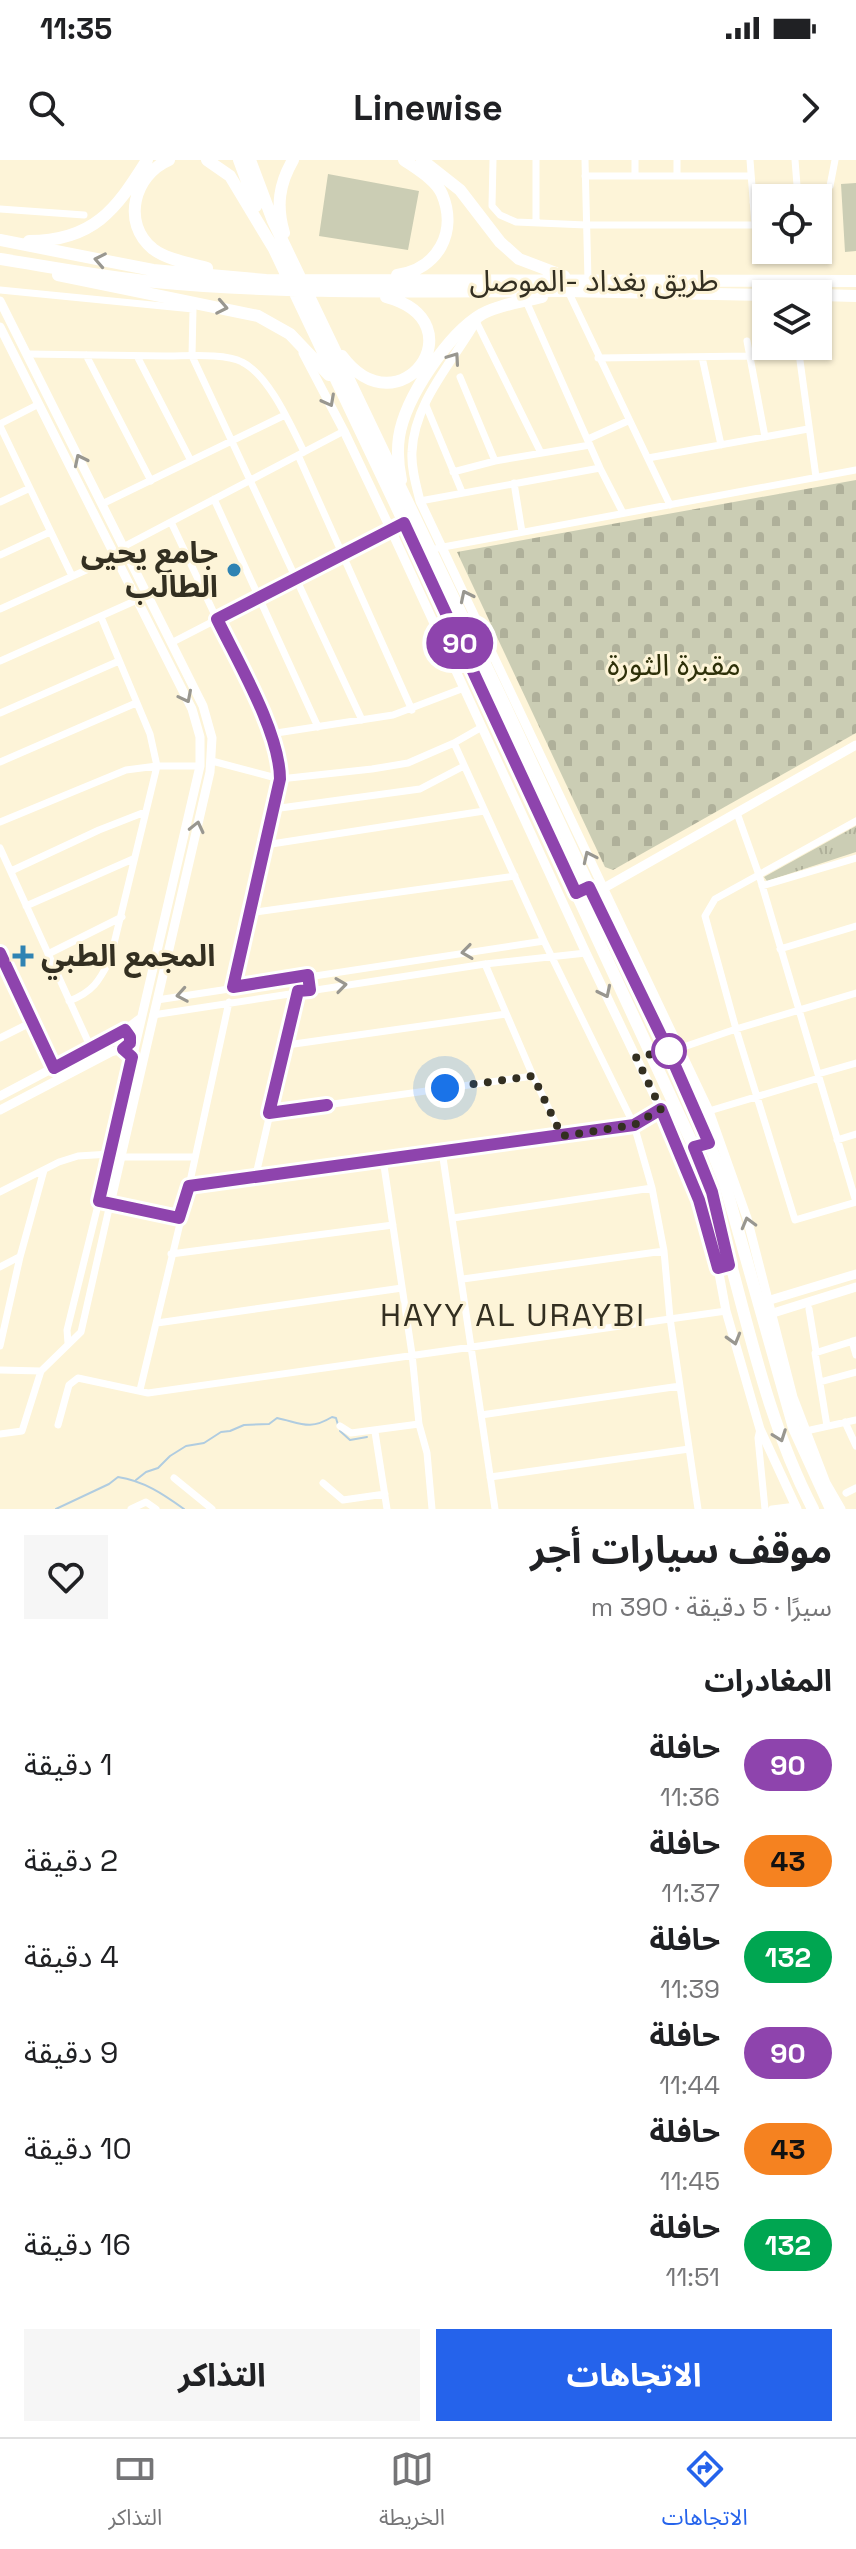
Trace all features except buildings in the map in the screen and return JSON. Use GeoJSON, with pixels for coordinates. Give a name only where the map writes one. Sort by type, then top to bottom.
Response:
{"type":"FeatureCollection","features":[{"type":"Feature","properties":{"kind":"highway"},"geometry":{"type":"LineString","coordinates":[[4,241],[54,240],[87,229],[113,209],[147,160]]}},
{"type":"Feature","properties":{"kind":"highway"},"geometry":{"type":"LineString","coordinates":[[169,160],[151,172],[138,191],[134,213],[140,233],[161,254],[268,285]]}},
{"type":"Feature","properties":{"kind":"highway"},"geometry":{"type":"LineString","coordinates":[[207,160],[230,176],[274,249]]}},
{"type":"Feature","properties":{"kind":"highway"},"geometry":{"type":"LineString","coordinates":[[239,160],[274,249],[398,526],[576,893],[694,1147],[712,1192],[723,1266],[767,1400],[789,1461],[813,1509]]}},
{"type":"Feature","properties":{"kind":"highway"},"geometry":{"type":"LineString","coordinates":[[250,160],[273,221],[505,690],[589,887],[674,1050],[725,1184],[794,1428],[828,1495],[831,1509]]}},
{"type":"Feature","properties":{"kind":"highway"},"geometry":{"type":"LineString","coordinates":[[293,160],[280,188],[280,207],[295,266]]}},
{"type":"Feature","properties":{"kind":"highway"},"geometry":{"type":"LineString","coordinates":[[357,281],[411,273],[424,267],[442,245],[449,228],[441,193],[432,181],[404,160]]}},
{"type":"Feature","properties":{"kind":"highway"},"geometry":{"type":"LineString","coordinates":[[422,160],[460,190],[500,242],[519,259],[531,266],[583,280]]}},
{"type":"Feature","properties":{"kind":"highway"},"geometry":{"type":"LineString","coordinates":[[4,241],[153,270],[233,276]]}},
{"type":"Feature","properties":{"kind":"highway"},"geometry":{"type":"LineString","coordinates":[[0,259],[154,282],[268,285],[342,292],[568,291],[752,295]]}},
{"type":"Feature","properties":{"kind":"highway"},"geometry":{"type":"LineString","coordinates":[[37,266],[68,278],[246,312],[271,321],[311,354],[339,390]]}},
{"type":"Feature","properties":{"kind":"highway","name":"طريق بغداد -الموصل"},"geometry":{"type":"LineString","coordinates":[[268,285],[332,281],[856,281]]}},
{"type":"Feature","properties":{"kind":"highway"},"geometry":{"type":"LineString","coordinates":[[414,504],[400,473],[398,450],[407,410],[439,358],[477,319],[501,305],[568,291]]}},
{"type":"Feature","properties":{"kind":"highway"},"geometry":{"type":"LineString","coordinates":[[324,327],[349,364],[367,380],[395,382],[414,373],[427,360],[430,351],[428,327],[417,313],[401,301],[371,293]]}},
{"type":"Feature","properties":{"kind":"highway"},"geometry":{"type":"LineString","coordinates":[[832,295],[856,296]]}},
{"type":"Feature","properties":{"kind":"highway"},"geometry":{"type":"LineString","coordinates":[[576,893],[589,887]]}},
{"type":"Feature","properties":{"kind":"highway"},"geometry":{"type":"LineString","coordinates":[[694,1147],[709,1143]]}},
{"type":"Feature","properties":{"kind":"highway"},"geometry":{"type":"LineString","coordinates":[[740,1244],[756,1257]]}},
{"type":"Feature","properties":{"kind":"street"},"geometry":{"type":"LineString","coordinates":[[493,160],[492,206],[500,215],[516,222],[752,225]]}},
{"type":"Feature","properties":{"kind":"street"},"geometry":{"type":"LineString","coordinates":[[536,160],[536,222]]}},
{"type":"Feature","properties":{"kind":"street"},"geometry":{"type":"LineString","coordinates":[[583,280],[585,160]]}},
{"type":"Feature","properties":{"kind":"street"},"geometry":{"type":"LineString","coordinates":[[635,160],[635,174]]}},
{"type":"Feature","properties":{"kind":"street"},"geometry":{"type":"LineString","coordinates":[[677,160],[677,175]]}},
{"type":"Feature","properties":{"kind":"street"},"geometry":{"type":"LineString","coordinates":[[750,160],[752,189]]}},
{"type":"Feature","properties":{"kind":"street"},"geometry":{"type":"LineString","coordinates":[[795,160],[797,184]]}},
{"type":"Feature","properties":{"kind":"street"},"geometry":{"type":"LineString","coordinates":[[830,184],[835,160]]}},
{"type":"Feature","properties":{"kind":"street"},"geometry":{"type":"LineString","coordinates":[[585,176],[751,176]]}},
{"type":"Feature","properties":{"kind":"street"},"geometry":{"type":"LineString","coordinates":[[0,209],[84,215]]}},
{"type":"Feature","properties":{"kind":"street"},"geometry":{"type":"LineString","coordinates":[[0,270],[18,262]]}},
{"type":"Feature","properties":{"kind":"street"},"geometry":{"type":"LineString","coordinates":[[0,290],[193,309],[192,356],[362,720]]}},
{"type":"Feature","properties":{"kind":"street"},"geometry":{"type":"LineString","coordinates":[[568,291],[670,505]]}},
{"type":"Feature","properties":{"kind":"street"},"geometry":{"type":"LineString","coordinates":[[0,301],[207,716],[212,738],[212,761],[132,1057],[110,1204],[82,1329],[77,1338],[41,1371],[22,1431],[0,1434]]}},
{"type":"Feature","properties":{"kind":"street"},"geometry":{"type":"LineString","coordinates":[[526,301],[623,513]]}},
{"type":"Feature","properties":{"kind":"street"},"geometry":{"type":"LineString","coordinates":[[477,319],[417,420],[411,454],[414,504],[462,492],[600,468]]}},
{"type":"Feature","properties":{"kind":"street"},"geometry":{"type":"LineString","coordinates":[[477,319],[541,453]]}},
{"type":"Feature","properties":{"kind":"street"},"geometry":{"type":"LineString","coordinates":[[0,327],[196,718],[200,737],[200,766],[157,1000],[115,1156],[99,1201],[67,1330],[68,1343]]}},
{"type":"Feature","properties":{"kind":"street"},"geometry":{"type":"LineString","coordinates":[[290,334],[310,364],[398,526],[464,688],[661,1109],[699,1200],[723,1266],[726,1311],[760,1429],[796,1508],[772,1509]]}},
{"type":"Feature","properties":{"kind":"street"},"geometry":{"type":"LineString","coordinates":[[747,341],[765,437]]}},
{"type":"Feature","properties":{"kind":"street"},"geometry":{"type":"LineString","coordinates":[[27,354],[192,356],[245,362],[258,375],[285,415],[412,710]]}},
{"type":"Feature","properties":{"kind":"street"},"geometry":{"type":"LineString","coordinates":[[86,355],[151,481]]}},
{"type":"Feature","properties":{"kind":"street"},"geometry":{"type":"LineString","coordinates":[[137,356],[191,461]]}},
{"type":"Feature","properties":{"kind":"street"},"geometry":{"type":"LineString","coordinates":[[598,358],[750,356]]}},
{"type":"Feature","properties":{"kind":"street"},"geometry":{"type":"LineString","coordinates":[[702,357],[721,445]]}},
{"type":"Feature","properties":{"kind":"street"},"geometry":{"type":"LineString","coordinates":[[800,360],[816,477]]}},
{"type":"Feature","properties":{"kind":"street"},"geometry":{"type":"LineString","coordinates":[[460,377],[495,461]]}},
{"type":"Feature","properties":{"kind":"street"},"geometry":{"type":"LineString","coordinates":[[425,403],[462,492]]}},
{"type":"Feature","properties":{"kind":"street"},"geometry":{"type":"LineString","coordinates":[[39,404],[0,425],[72,576]]}},
{"type":"Feature","properties":{"kind":"street"},"geometry":{"type":"LineString","coordinates":[[102,504],[285,415]]}},
{"type":"Feature","properties":{"kind":"street"},"geometry":{"type":"LineString","coordinates":[[453,472],[589,442],[628,421]]}},
{"type":"Feature","properties":{"kind":"street"},"geometry":{"type":"LineString","coordinates":[[648,458],[808,429]]}},
{"type":"Feature","properties":{"kind":"street"},"geometry":{"type":"LineString","coordinates":[[123,547],[344,431]]}},
{"type":"Feature","properties":{"kind":"street"},"geometry":{"type":"LineString","coordinates":[[0,453],[10,449]]}},
{"type":"Feature","properties":{"kind":"street"},"geometry":{"type":"LineString","coordinates":[[436,549],[856,470]]}},
{"type":"Feature","properties":{"kind":"street"},"geometry":{"type":"LineString","coordinates":[[514,483],[522,532]]}},
{"type":"Feature","properties":{"kind":"street"},"geometry":{"type":"LineString","coordinates":[[0,502],[28,489]]}},
{"type":"Feature","properties":{"kind":"street"},"geometry":{"type":"LineString","coordinates":[[214,499],[318,727]]}},
{"type":"Feature","properties":{"kind":"street"},"geometry":{"type":"LineString","coordinates":[[98,522],[104,517],[114,530]]}},
{"type":"Feature","properties":{"kind":"street"},"geometry":{"type":"LineString","coordinates":[[171,522],[270,734],[280,766],[280,779],[233,987]]}},
{"type":"Feature","properties":{"kind":"street"},"geometry":{"type":"LineString","coordinates":[[171,643],[398,526]]}},
{"type":"Feature","properties":{"kind":"street"},"geometry":{"type":"LineString","coordinates":[[0,555],[50,532]]}},
{"type":"Feature","properties":{"kind":"street"},"geometry":{"type":"LineString","coordinates":[[0,609],[115,557]]}},
{"type":"Feature","properties":{"kind":"street"},"geometry":{"type":"LineString","coordinates":[[0,661],[137,600]]}},
{"type":"Feature","properties":{"kind":"street"},"geometry":{"type":"LineString","coordinates":[[69,1001],[87,994],[110,960],[157,766],[150,734],[101,617]]}},
{"type":"Feature","properties":{"kind":"street"},"geometry":{"type":"LineString","coordinates":[[164,654],[174,667],[179,667],[181,663]]}},
{"type":"Feature","properties":{"kind":"street"},"geometry":{"type":"LineString","coordinates":[[0,713],[119,661]]}},
{"type":"Feature","properties":{"kind":"street"},"geometry":{"type":"LineString","coordinates":[[270,734],[412,710],[464,688]]}},
{"type":"Feature","properties":{"kind":"street"},"geometry":{"type":"LineString","coordinates":[[505,690],[604,888],[674,1050],[709,1111],[747,1218],[787,1378],[828,1495],[841,1509]]}},
{"type":"Feature","properties":{"kind":"street"},"geometry":{"type":"LineString","coordinates":[[0,762],[136,703]]}},
{"type":"Feature","properties":{"kind":"street"},"geometry":{"type":"LineString","coordinates":[[212,761],[280,779],[408,763],[482,727]]}},
{"type":"Feature","properties":{"kind":"street"},"geometry":{"type":"LineString","coordinates":[[454,743],[551,956],[634,1125],[652,1188],[664,1251],[670,1318],[698,1509]]}},
{"type":"Feature","properties":{"kind":"street"},"geometry":{"type":"LineString","coordinates":[[604,888],[856,745]]}},
{"type":"Feature","properties":{"kind":"street"},"geometry":{"type":"LineString","coordinates":[[0,822],[126,770],[200,766]]}},
{"type":"Feature","properties":{"kind":"street"},"geometry":{"type":"LineString","coordinates":[[273,809],[420,789],[464,766]]}},
{"type":"Feature","properties":{"kind":"street"},"geometry":{"type":"LineString","coordinates":[[265,845],[484,811]]}},
{"type":"Feature","properties":{"kind":"street"},"geometry":{"type":"LineString","coordinates":[[11,871],[145,812]]}},
{"type":"Feature","properties":{"kind":"street"},"geometry":{"type":"LineString","coordinates":[[737,813],[759,875],[856,1202],[795,1220],[705,916],[715,899],[759,875],[856,821]]}},
{"type":"Feature","properties":{"kind":"street"},"geometry":{"type":"LineString","coordinates":[[0,848],[91,1048]]}},
{"type":"Feature","properties":{"kind":"street"},"geometry":{"type":"LineString","coordinates":[[762,886],[856,858]]}},
{"type":"Feature","properties":{"kind":"street"},"geometry":{"type":"LineString","coordinates":[[26,906],[133,859]]}},
{"type":"Feature","properties":{"kind":"street"},"geometry":{"type":"LineString","coordinates":[[249,913],[515,876]]}},
{"type":"Feature","properties":{"kind":"street"},"geometry":{"type":"LineString","coordinates":[[48,954],[122,917]]}},
{"type":"Feature","properties":{"kind":"street"},"geometry":{"type":"LineString","coordinates":[[780,949],[856,926]]}},
{"type":"Feature","properties":{"kind":"street"},"geometry":{"type":"LineString","coordinates":[[157,1000],[544,941]]}},
{"type":"Feature","properties":{"kind":"street"},"geometry":{"type":"LineString","coordinates":[[0,953],[54,1068]]}},
{"type":"Feature","properties":{"kind":"street"},"geometry":{"type":"LineString","coordinates":[[153,1015],[485,964],[586,953]]}},
{"type":"Feature","properties":{"kind":"street"},"geometry":{"type":"LineString","coordinates":[[485,964],[562,1136]]}},
{"type":"Feature","properties":{"kind":"street"},"geometry":{"type":"LineString","coordinates":[[308,975],[310,990]]}},
{"type":"Feature","properties":{"kind":"street"},"geometry":{"type":"LineString","coordinates":[[0,981],[11,976]]}},
{"type":"Feature","properties":{"kind":"street"},"geometry":{"type":"LineString","coordinates":[[213,1005],[214,989]]}},
{"type":"Feature","properties":{"kind":"street"},"geometry":{"type":"LineString","coordinates":[[255,1179],[298,991]]}},
{"type":"Feature","properties":{"kind":"street"},"geometry":{"type":"LineString","coordinates":[[674,1050],[856,993]]}},
{"type":"Feature","properties":{"kind":"street"},"geometry":{"type":"LineString","coordinates":[[140,1390],[229,1002]]}},
{"type":"Feature","properties":{"kind":"street"},"geometry":{"type":"LineString","coordinates":[[287,1045],[506,1014]]}},
{"type":"Feature","properties":{"kind":"street"},"geometry":{"type":"LineString","coordinates":[[0,1096],[125,1030],[141,1018]]}},
{"type":"Feature","properties":{"kind":"street"},"geometry":{"type":"LineString","coordinates":[[0,1038],[32,1022]]}},
{"type":"Feature","properties":{"kind":"street"},"geometry":{"type":"LineString","coordinates":[[0,1110],[111,1052],[123,1049],[131,1040],[125,1030]]}},
{"type":"Feature","properties":{"kind":"street"},"geometry":{"type":"LineString","coordinates":[[123,1049],[132,1057]]}},
{"type":"Feature","properties":{"kind":"street"},"geometry":{"type":"LineString","coordinates":[[709,1111],[759,1098],[856,1063]]}},
{"type":"Feature","properties":{"kind":"street"},"geometry":{"type":"LineString","coordinates":[[269,1113],[533,1076]]}},
{"type":"Feature","properties":{"kind":"street"},"geometry":{"type":"LineString","coordinates":[[189,1186],[634,1125],[661,1109]]}},
{"type":"Feature","properties":{"kind":"street"},"geometry":{"type":"LineString","coordinates":[[837,1140],[856,1134]]}},
{"type":"Feature","properties":{"kind":"street"},"geometry":{"type":"LineString","coordinates":[[442,1151],[495,1509]]}},
{"type":"Feature","properties":{"kind":"street"},"geometry":{"type":"LineString","coordinates":[[0,1192],[78,1156],[195,1157]]}},
{"type":"Feature","properties":{"kind":"street"},"geometry":{"type":"LineString","coordinates":[[383,1159],[412,1354],[419,1424],[427,1453],[432,1509]]}},
{"type":"Feature","properties":{"kind":"street"},"geometry":{"type":"LineString","coordinates":[[0,1346],[44,1170]]}},
{"type":"Feature","properties":{"kind":"street"},"geometry":{"type":"LineString","coordinates":[[453,1218],[652,1188]]}},
{"type":"Feature","properties":{"kind":"street"},"geometry":{"type":"LineString","coordinates":[[99,1201],[179,1218]]}},
{"type":"Feature","properties":{"kind":"street"},"geometry":{"type":"LineString","coordinates":[[171,1254],[393,1225]]}},
{"type":"Feature","properties":{"kind":"street"},"geometry":{"type":"LineString","coordinates":[[463,1279],[664,1251]]}},
{"type":"Feature","properties":{"kind":"street"},"geometry":{"type":"LineString","coordinates":[[0,1267],[20,1257]]}},
{"type":"Feature","properties":{"kind":"street"},"geometry":{"type":"LineString","coordinates":[[767,1301],[856,1274]]}},
{"type":"Feature","properties":{"kind":"street"},"geometry":{"type":"LineString","coordinates":[[770,1314],[856,1287]]}},
{"type":"Feature","properties":{"kind":"street"},"geometry":{"type":"LineString","coordinates":[[157,1323],[402,1288]]}},
{"type":"Feature","properties":{"kind":"street"},"geometry":{"type":"LineString","coordinates":[[809,1309],[827,1426]]}},
{"type":"Feature","properties":{"kind":"street"},"geometry":{"type":"LineString","coordinates":[[58,1425],[69,1385],[75,1379],[148,1393],[726,1311]]}},
{"type":"Feature","properties":{"kind":"street"},"geometry":{"type":"LineString","coordinates":[[816,1351],[854,1341],[856,1355]]}},
{"type":"Feature","properties":{"kind":"street"},"geometry":{"type":"LineString","coordinates":[[0,1370],[41,1371]]}},
{"type":"Feature","properties":{"kind":"street"},"geometry":{"type":"LineString","coordinates":[[820,1382],[856,1372]]}},
{"type":"Feature","properties":{"kind":"street"},"geometry":{"type":"LineString","coordinates":[[481,1415],[680,1386]]}},
{"type":"Feature","properties":{"kind":"street"},"geometry":{"type":"LineString","coordinates":[[806,1431],[856,1420]]}},
{"type":"Feature","properties":{"kind":"street"},"geometry":{"type":"LineString","coordinates":[[845,1422],[856,1446]]}},
{"type":"Feature","properties":{"kind":"street"},"geometry":{"type":"LineString","coordinates":[[340,1426],[351,1433],[419,1424]]}},
{"type":"Feature","properties":{"kind":"street"},"geometry":{"type":"LineString","coordinates":[[760,1429],[758,1438],[765,1509]]}},
{"type":"Feature","properties":{"kind":"street"},"geometry":{"type":"LineString","coordinates":[[375,1432],[387,1509]]}},
{"type":"Feature","properties":{"kind":"street"},"geometry":{"type":"LineString","coordinates":[[490,1477],[689,1449]]}},
{"type":"Feature","properties":{"kind":"street"},"geometry":{"type":"LineString","coordinates":[[174,1478],[212,1509]]}},
{"type":"Feature","properties":{"kind":"street"},"geometry":{"type":"LineString","coordinates":[[323,1483],[343,1500],[385,1494]]}},
{"type":"Feature","properties":{"kind":"street"},"geometry":{"type":"LineString","coordinates":[[846,1493],[856,1488]]}},
{"type":"Feature","properties":{"kind":"street"},"geometry":{"type":"LineString","coordinates":[[131,1509],[146,1502],[156,1509]]}},
{"type":"Feature","properties":{"kind":"green space"},"geometry":{"type":"Polygon","coordinates":[[[328,174],[419,191],[408,250],[319,236],[328,174]]]}},
{"type":"Feature","properties":{"kind":"green space"},"geometry":{"type":"Polygon","coordinates":[[[856,183],[856,251],[845,252],[841,184],[856,183]]]}},
{"type":"Feature","properties":{"kind":"green space","name":"مقبرة الثورة"},"geometry":{"type":"Polygon","coordinates":[[[856,480],[856,733],[613,870],[605,867],[457,552],[856,480]]]}},
{"type":"Feature","properties":{"kind":"green space"},"geometry":{"type":"Polygon","coordinates":[[[856,826],[856,852],[767,881],[764,877],[856,826]]]}},
{"type":"Feature","properties":{"kind":"waterway"},"geometry":{"type":"LineString","coordinates":[[136,1480],[158,1468],[186,1446],[204,1443],[221,1432],[244,1425],[269,1424],[277,1418],[311,1425],[332,1417],[336,1418],[338,1425]]}},
{"type":"Feature","properties":{"kind":"waterway"},"geometry":{"type":"LineString","coordinates":[[340,1431],[350,1440],[367,1437]]}},
{"type":"Feature","properties":{"kind":"waterway"},"geometry":{"type":"LineString","coordinates":[[56,1509],[118,1477],[145,1485],[184,1509]]}},
{"type":"Feature","properties":{"kind":"bus line","name":"90"},"geometry":{"type":"LineString","coordinates":[[0,953],[54,1068],[125,1030],[130,1037],[130,1043],[123,1049],[132,1057],[99,1201],[179,1218],[189,1186],[634,1125],[661,1109],[699,1200],[718,1268],[729,1265],[712,1192],[694,1147],[709,1143],[669,1052],[589,887],[576,893],[404,523],[217,619],[263,717],[280,766],[280,779],[233,987],[308,975],[310,990],[298,991],[269,1113],[327,1105]]}},
{"type":"Feature","properties":{"kind":"place","name":"جامع يحيى الطالب"},"geometry":{"type":"Point","coordinates":[234,570]}},
{"type":"Feature","properties":{"kind":"place","name":"المجمع الطبي"},"geometry":{"type":"Point","coordinates":[23,956]}},
{"type":"Feature","properties":{"kind":"district","name":"HAYY AL URAYBI"},"geometry":{"type":"Point","coordinates":[513,1315]}},
{"type":"Feature","properties":{"kind":"route"},"geometry":{"type":"LineString","coordinates":[[445,1088],[533,1076],[562,1136],[634,1125],[661,1109],[636,1057],[669,1051]]}}]}
